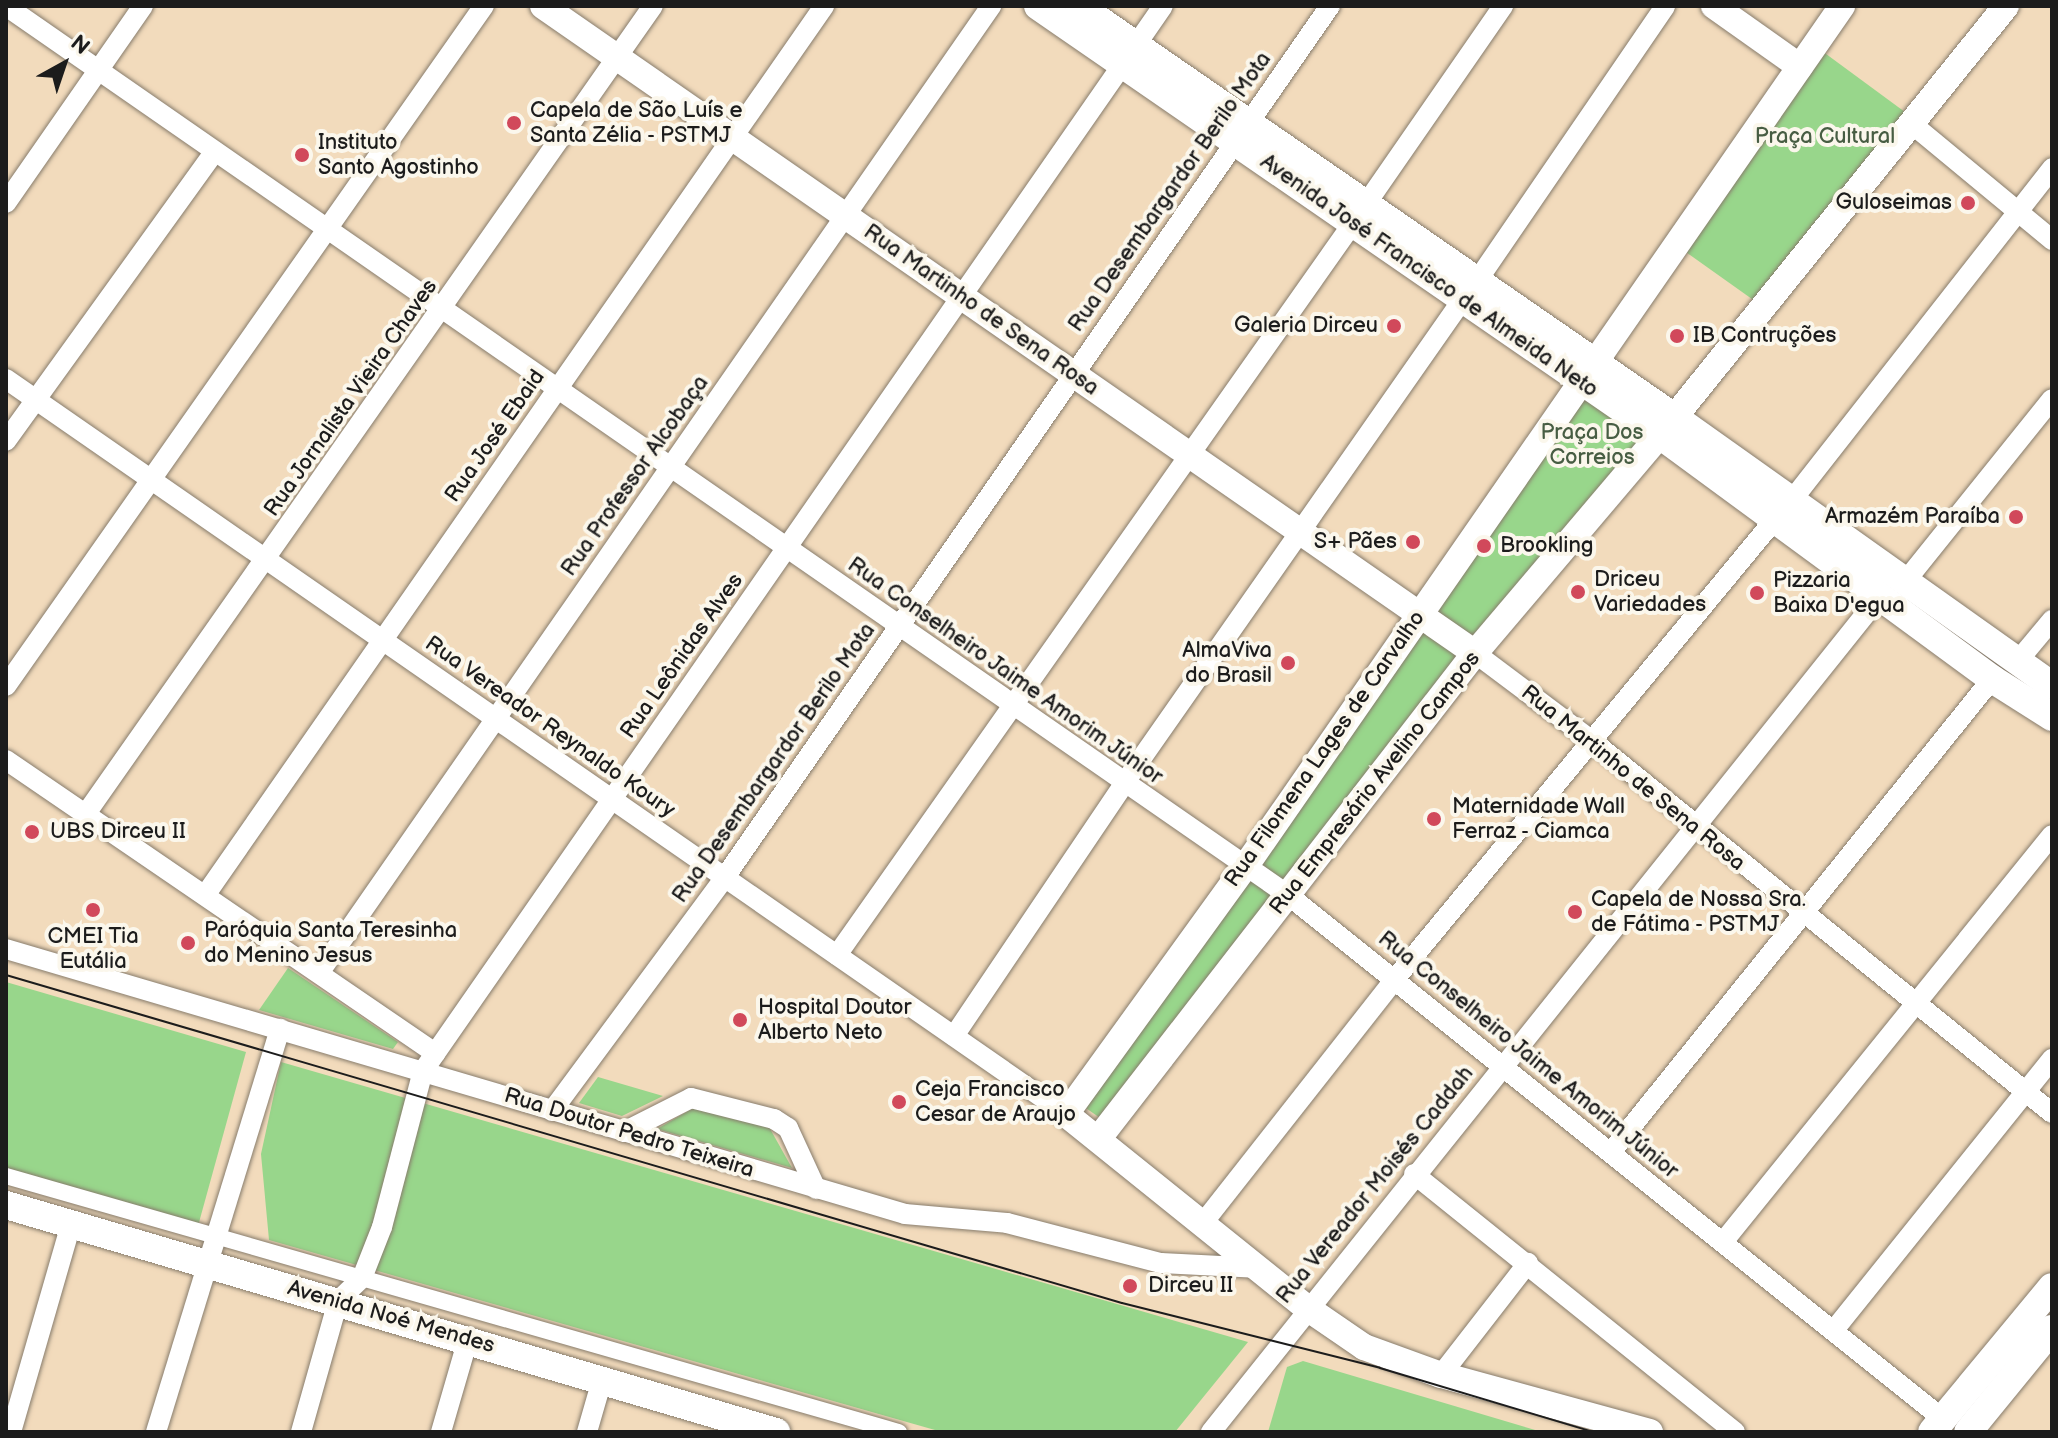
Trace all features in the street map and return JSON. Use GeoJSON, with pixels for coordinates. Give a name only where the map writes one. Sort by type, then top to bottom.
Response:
{"type":"FeatureCollection","features":[{"type":"Feature","properties":{"kind":"main road","name":"Avenida José Francisco de Almeida Neto"},"geometry":{"type":"LineString","coordinates":[[1038,6],[1130,55],[1667,426],[1892,590],[1992,679],[2052,717]]}},
{"type":"Feature","properties":{"kind":"main road","name":"Avenida José Francisco de Almeida Neto"},"geometry":{"type":"LineString","coordinates":[[1079,6],[1130,55]]}},
{"type":"Feature","properties":{"kind":"main road","name":"Avenida José Francisco de Almeida Neto"},"geometry":{"type":"LineString","coordinates":[[1892,590],[2017,662],[2052,686]]}},
{"type":"Feature","properties":{"kind":"main road","name":"Avenida Noé Mendes"},"geometry":{"type":"LineString","coordinates":[[6,1205],[468,1339],[602,1380],[735,1426],[776,1432]]}},
{"type":"Feature","properties":{"kind":"main road"},"geometry":{"type":"LineString","coordinates":[[1948,1428],[2052,1287]]}},
{"type":"Feature","properties":{"kind":"main road"},"geometry":{"type":"LineString","coordinates":[[1948,1428],[2052,1329]]}},
{"type":"Feature","properties":{"kind":"street","name":"Rua Conselheiro Jaime Amorim Júnior"},"geometry":{"type":"LineString","coordinates":[[6,6],[1288,895],[1834,1330],[1948,1428]]}},
{"type":"Feature","properties":{"kind":"street"},"geometry":{"type":"LineString","coordinates":[[6,203],[143,6]]}},
{"type":"Feature","properties":{"kind":"street"},"geometry":{"type":"LineString","coordinates":[[6,686],[484,6]]}},
{"type":"Feature","properties":{"kind":"street","name":"Rua Martinho de Sena Rosa"},"geometry":{"type":"LineString","coordinates":[[543,6],[961,298],[1420,612],[1591,740],[1693,826],[2052,1113]]}},
{"type":"Feature","properties":{"kind":"street","name":"Rua Jornalista Vieira Chaves"},"geometry":{"type":"LineString","coordinates":[[85,815],[267,560],[653,6]]}},
{"type":"Feature","properties":{"kind":"street","name":"Rua José Ebaid"},"geometry":{"type":"LineString","coordinates":[[206,894],[824,6]]}},
{"type":"Feature","properties":{"kind":"street","name":"Rua Professor Alcobaça"},"geometry":{"type":"LineString","coordinates":[[319,973],[991,6]]}},
{"type":"Feature","properties":{"kind":"street","name":"Rua Leônidas Alves"},"geometry":{"type":"LineString","coordinates":[[338,1301],[362,1278],[382,1227],[423,1071],[1163,6]]}},
{"type":"Feature","properties":{"kind":"street","name":"Rua Desembargardor Berilo Mota"},"geometry":{"type":"LineString","coordinates":[[552,1111],[725,877],[1330,6]]}},
{"type":"Feature","properties":{"kind":"street"},"geometry":{"type":"LineString","coordinates":[[837,955],[1360,214],[1503,6]]}},
{"type":"Feature","properties":{"kind":"street"},"geometry":{"type":"LineString","coordinates":[[954,1036],[1125,783],[1665,6]]}},
{"type":"Feature","properties":{"kind":"street"},"geometry":{"type":"LineString","coordinates":[[1714,6],[1800,67]]}},
{"type":"Feature","properties":{"kind":"street","name":"Rua Filomena Lages de Carvalho"},"geometry":{"type":"LineString","coordinates":[[1066,1114],[1245,867],[1842,6]]}},
{"type":"Feature","properties":{"kind":"street","name":"Rua Empresário Avelino Campos"},"geometry":{"type":"LineString","coordinates":[[1099,1138],[1475,653],[1667,426],[2006,6]]}},
{"type":"Feature","properties":{"kind":"street"},"geometry":{"type":"LineString","coordinates":[[1912,124],[2052,240]]}},
{"type":"Feature","properties":{"kind":"street"},"geometry":{"type":"LineString","coordinates":[[6,441],[215,151]]}},
{"type":"Feature","properties":{"kind":"street"},"geometry":{"type":"LineString","coordinates":[[1203,1223],[1395,979],[1783,510],[2052,168]]}},
{"type":"Feature","properties":{"kind":"street","name":"Rua Vereador Reynaldo Koury"},"geometry":{"type":"LineString","coordinates":[[6,379],[1066,1114]]}},
{"type":"Feature","properties":{"kind":"street","name":"Rua Vereador Moisés Caddah"},"geometry":{"type":"LineString","coordinates":[[1211,1432],[1693,826],[2052,399]]}},
{"type":"Feature","properties":{"kind":"street"},"geometry":{"type":"LineString","coordinates":[[2017,662],[2052,620]]}},
{"type":"Feature","properties":{"kind":"street"},"geometry":{"type":"LineString","coordinates":[[1611,1152],[1992,679]]}},
{"type":"Feature","properties":{"kind":"street"},"geometry":{"type":"LineString","coordinates":[[6,760],[435,1053]]}},
{"type":"Feature","properties":{"kind":"street"},"geometry":{"type":"LineString","coordinates":[[1723,1242],[2052,835]]}},
{"type":"Feature","properties":{"kind":"street","name":"Rua Doutor Pedro Teixeira"},"geometry":{"type":"LineString","coordinates":[[6,949],[905,1214],[1007,1223],[1161,1263],[1260,1268]]}},
{"type":"Feature","properties":{"kind":"street"},"geometry":{"type":"LineString","coordinates":[[156,1432],[211,1265],[280,1029]]}},
{"type":"Feature","properties":{"kind":"street"},"geometry":{"type":"LineString","coordinates":[[1834,1330],[2052,1059]]}},
{"type":"Feature","properties":{"kind":"street"},"geometry":{"type":"LineString","coordinates":[[624,1132],[691,1098],[774,1119],[788,1128],[816,1189]]}},
{"type":"Feature","properties":{"kind":"street"},"geometry":{"type":"LineString","coordinates":[[1066,1114],[1343,1334],[1402,1363],[1650,1432]]}},
{"type":"Feature","properties":{"kind":"street"},"geometry":{"type":"LineString","coordinates":[[1414,1174],[1735,1432]]}},
{"type":"Feature","properties":{"kind":"street"},"geometry":{"type":"LineString","coordinates":[[6,1176],[899,1432]]}},
{"type":"Feature","properties":{"kind":"street"},"geometry":{"type":"LineString","coordinates":[[11,1432],[71,1224]]}},
{"type":"Feature","properties":{"kind":"street"},"geometry":{"type":"LineString","coordinates":[[1441,1375],[1528,1263]]}},
{"type":"Feature","properties":{"kind":"street"},"geometry":{"type":"LineString","coordinates":[[301,1432],[338,1301]]}},
{"type":"Feature","properties":{"kind":"street"},"geometry":{"type":"LineString","coordinates":[[441,1432],[468,1339]]}},
{"type":"Feature","properties":{"kind":"street"},"geometry":{"type":"LineString","coordinates":[[587,1432],[602,1380]]}},
{"type":"Feature","properties":{"kind":"green space","name":"Praça Cultural"},"geometry":{"type":"Polygon","coordinates":[[[1822,51],[1909,115],[1759,304],[1683,250],[1822,51]]]}},
{"type":"Feature","properties":{"kind":"green space","name":"Praça Dos Correios"},"geometry":{"type":"Polygon","coordinates":[[[1584,389],[1650,436],[1103,1120],[1080,1104],[1584,389]]]}},
{"type":"Feature","properties":{"kind":"green space"},"geometry":{"type":"Polygon","coordinates":[[[288,968],[398,1042],[393,1049],[259,1010],[288,968]]]}},
{"type":"Feature","properties":{"kind":"green space"},"geometry":{"type":"Polygon","coordinates":[[[6,982],[246,1052],[198,1226],[6,1171],[6,982]]]}},
{"type":"Feature","properties":{"kind":"green space"},"geometry":{"type":"Polygon","coordinates":[[[281,1062],[1248,1342],[1175,1432],[942,1432],[269,1240],[261,1154],[281,1062]]]}},
{"type":"Feature","properties":{"kind":"green space"},"geometry":{"type":"Polygon","coordinates":[[[598,1077],[663,1096],[622,1116],[579,1103],[598,1077]]]}},
{"type":"Feature","properties":{"kind":"green space"},"geometry":{"type":"Polygon","coordinates":[[[695,1107],[769,1127],[792,1168],[657,1129],[695,1107]]]}},
{"type":"Feature","properties":{"kind":"green space"},"geometry":{"type":"Polygon","coordinates":[[[1303,1361],[1542,1432],[1268,1432],[1287,1367],[1303,1361]]]}},
{"type":"Feature","properties":{"kind":"tram line"},"geometry":{"type":"LineString","coordinates":[[6,975],[1122,1303],[1380,1368],[1594,1432]]}},
{"type":"Feature","properties":{"kind":"place","name":"Capela de São Luís e Santa Zélia - PSTMJ"},"geometry":{"type":"Point","coordinates":[514,123]}},
{"type":"Feature","properties":{"kind":"place","name":"Instituto Santo Agostinho"},"geometry":{"type":"Point","coordinates":[302,155]}},
{"type":"Feature","properties":{"kind":"place","name":"Guloseimas"},"geometry":{"type":"Point","coordinates":[1968,203]}},
{"type":"Feature","properties":{"kind":"place","name":"Galeria Dirceu"},"geometry":{"type":"Point","coordinates":[1394,326]}},
{"type":"Feature","properties":{"kind":"place","name":"IB Contruções"},"geometry":{"type":"Point","coordinates":[1677,336]}},
{"type":"Feature","properties":{"kind":"place","name":"Armazém Paraíba"},"geometry":{"type":"Point","coordinates":[2016,517]}},
{"type":"Feature","properties":{"kind":"place","name":"S+ Pães"},"geometry":{"type":"Point","coordinates":[1413,542]}},
{"type":"Feature","properties":{"kind":"place","name":"Brookling"},"geometry":{"type":"Point","coordinates":[1484,546]}},
{"type":"Feature","properties":{"kind":"place","name":"Driceu Variedades"},"geometry":{"type":"Point","coordinates":[1578,592]}},
{"type":"Feature","properties":{"kind":"place","name":"Pizzaria Baixa D'egua"},"geometry":{"type":"Point","coordinates":[1757,593]}},
{"type":"Feature","properties":{"kind":"place","name":"AlmaViva do Brasil"},"geometry":{"type":"Point","coordinates":[1288,663]}},
{"type":"Feature","properties":{"kind":"place","name":"Maternidade Wall Ferraz - Ciamca"},"geometry":{"type":"Point","coordinates":[1434,819]}},
{"type":"Feature","properties":{"kind":"place","name":"UBS Dirceu II"},"geometry":{"type":"Point","coordinates":[32,832]}},
{"type":"Feature","properties":{"kind":"place","name":"CMEI Tia Eutália"},"geometry":{"type":"Point","coordinates":[93,910]}},
{"type":"Feature","properties":{"kind":"place","name":"Capela de Nossa Sra. de Fátima - PSTMJ"},"geometry":{"type":"Point","coordinates":[1575,912]}},
{"type":"Feature","properties":{"kind":"place","name":"Paróquia Santa Teresinha do Menino Jesus"},"geometry":{"type":"Point","coordinates":[188,943]}},
{"type":"Feature","properties":{"kind":"place","name":"Hospital Doutor Alberto Neto"},"geometry":{"type":"Point","coordinates":[740,1020]}},
{"type":"Feature","properties":{"kind":"place","name":"Ceja Francisco Cesar de Araujo"},"geometry":{"type":"Point","coordinates":[899,1102]}},
{"type":"Feature","properties":{"kind":"place","name":"Dirceu II"},"geometry":{"type":"Point","coordinates":[1130,1286]}}]}
